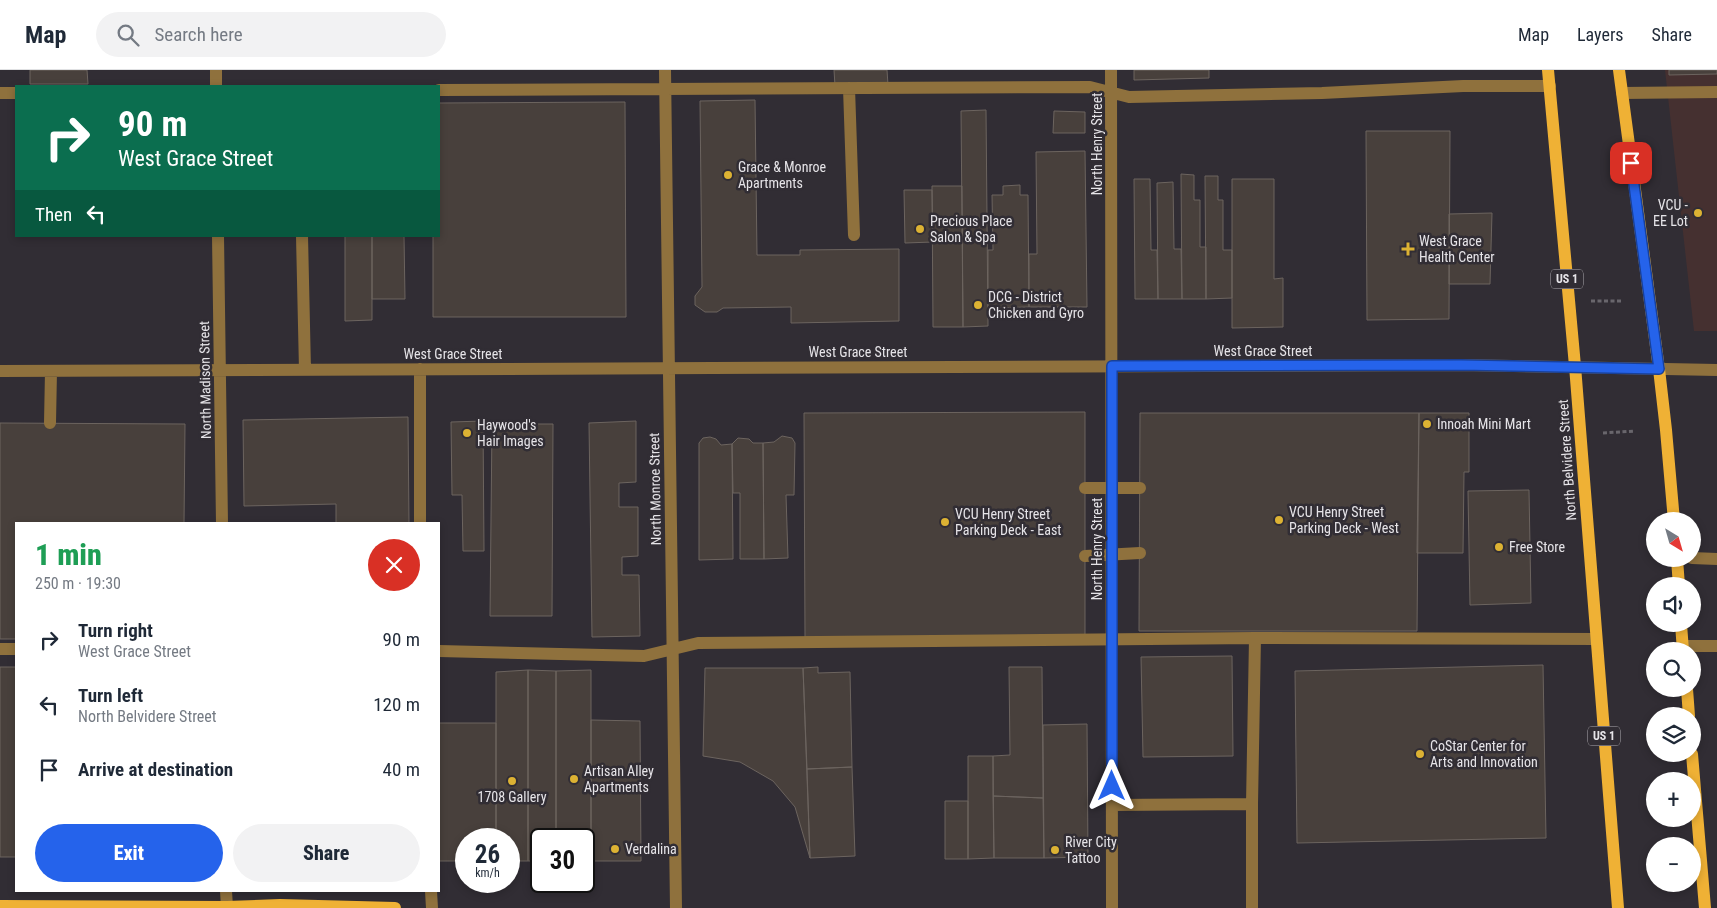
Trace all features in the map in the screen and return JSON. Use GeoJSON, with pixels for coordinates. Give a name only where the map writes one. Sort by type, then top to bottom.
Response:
{"type":"FeatureCollection","features":[{"type":"Feature","properties":{"kind":"main road","name":"North Belvidere Street"},"geometry":{"type":"LineString","coordinates":[[1548,70],[1575,366],[1618,908]]}},
{"type":"Feature","properties":{"kind":"main road"},"geometry":{"type":"LineString","coordinates":[[1619,70],[1659,369],[1673,512]]}},
{"type":"Feature","properties":{"kind":"main road"},"geometry":{"type":"LineString","coordinates":[[1693,762],[1704,908]]}},
{"type":"Feature","properties":{"kind":"main road"},"geometry":{"type":"LineString","coordinates":[[0,906],[227,907],[280,905],[394,908]]}},
{"type":"Feature","properties":{"kind":"street"},"geometry":{"type":"LineString","coordinates":[[216,70],[216,85]]}},
{"type":"Feature","properties":{"kind":"street","name":"North Monroe Street"},"geometry":{"type":"LineString","coordinates":[[665,70],[676,908]]}},
{"type":"Feature","properties":{"kind":"street","name":"North Henry Street"},"geometry":{"type":"LineString","coordinates":[[1111,70],[1112,908]]}},
{"type":"Feature","properties":{"kind":"street"},"geometry":{"type":"LineString","coordinates":[[440,90],[1090,87],[1129,96],[1156,96],[1322,93],[1463,86],[1550,86]]}},
{"type":"Feature","properties":{"kind":"street"},"geometry":{"type":"LineString","coordinates":[[849,88],[854,235]]}},
{"type":"Feature","properties":{"kind":"street"},"geometry":{"type":"LineString","coordinates":[[1622,93],[1717,92]]}},
{"type":"Feature","properties":{"kind":"street"},"geometry":{"type":"LineString","coordinates":[[0,93],[15,93]]}},
{"type":"Feature","properties":{"kind":"street","name":"North Madison Street"},"geometry":{"type":"LineString","coordinates":[[218,237],[222,522]]}},
{"type":"Feature","properties":{"kind":"street"},"geometry":{"type":"LineString","coordinates":[[302,237],[305,370]]}},
{"type":"Feature","properties":{"kind":"street","name":"West Grace Street"},"geometry":{"type":"LineString","coordinates":[[0,371],[1461,365],[1717,370]]}},
{"type":"Feature","properties":{"kind":"street"},"geometry":{"type":"LineString","coordinates":[[420,369],[420,522]]}},
{"type":"Feature","properties":{"kind":"street"},"geometry":{"type":"LineString","coordinates":[[50,423],[51,371]]}},
{"type":"Feature","properties":{"kind":"street"},"geometry":{"type":"LineString","coordinates":[[1085,488],[1140,488]]}},
{"type":"Feature","properties":{"kind":"street"},"geometry":{"type":"LineString","coordinates":[[1085,556],[1140,553]]}},
{"type":"Feature","properties":{"kind":"street"},"geometry":{"type":"LineString","coordinates":[[1701,558],[1717,559]]}},
{"type":"Feature","properties":{"kind":"street"},"geometry":{"type":"LineString","coordinates":[[440,651],[644,656],[698,643],[1255,638],[1596,639]]}},
{"type":"Feature","properties":{"kind":"street"},"geometry":{"type":"LineString","coordinates":[[1252,908],[1255,638]]}},
{"type":"Feature","properties":{"kind":"street"},"geometry":{"type":"LineString","coordinates":[[1701,647],[1717,646]]}},
{"type":"Feature","properties":{"kind":"street"},"geometry":{"type":"LineString","coordinates":[[0,649],[15,649]]}},
{"type":"Feature","properties":{"kind":"street"},"geometry":{"type":"LineString","coordinates":[[1112,805],[1252,804]]}},
{"type":"Feature","properties":{"kind":"street"},"geometry":{"type":"LineString","coordinates":[[226,892],[227,907]]}},
{"type":"Feature","properties":{"kind":"street"},"geometry":{"type":"LineString","coordinates":[[431,892],[432,908]]}},
{"type":"Feature","properties":{"kind":"path"},"geometry":{"type":"LineString","coordinates":[[1590,302],[1624,301]]}},
{"type":"Feature","properties":{"kind":"path"},"geometry":{"type":"LineString","coordinates":[[1603,433],[1635,431]]}},
{"type":"Feature","properties":{"kind":"shaded area","name":"VCU - EE Lot"},"geometry":{"type":"Polygon","coordinates":[[[1665,70],[1717,70],[1717,331],[1694,331],[1665,70]]]}},
{"type":"Feature","properties":{"kind":"building"},"geometry":{"type":"Polygon","coordinates":[[[30,70],[87,70],[88,84],[30,84],[30,70]]]}},
{"type":"Feature","properties":{"kind":"building"},"geometry":{"type":"Polygon","coordinates":[[[834,70],[887,70],[888,85],[835,86],[834,70]]]}},
{"type":"Feature","properties":{"kind":"building"},"geometry":{"type":"Polygon","coordinates":[[[1134,70],[1209,70],[1209,78],[1134,80],[1134,70]]]}},
{"type":"Feature","properties":{"kind":"building"},"geometry":{"type":"Polygon","coordinates":[[[1669,70],[1717,70],[1717,74],[1669,75],[1669,70]]]}},
{"type":"Feature","properties":{"kind":"building","name":"Grace & Monroe Apartments"},"geometry":{"type":"Polygon","coordinates":[[[755,100],[757,255],[800,255],[800,250],[899,249],[899,321],[791,323],[791,307],[723,308],[717,312],[705,312],[695,305],[695,296],[702,287],[700,101],[755,100]]]}},
{"type":"Feature","properties":{"kind":"building"},"geometry":{"type":"Polygon","coordinates":[[[625,102],[626,317],[433,317],[433,237],[440,237],[440,103],[625,102]]]}},
{"type":"Feature","properties":{"kind":"building"},"geometry":{"type":"Polygon","coordinates":[[[986,110],[988,326],[963,327],[961,111],[986,110]]]}},
{"type":"Feature","properties":{"kind":"building"},"geometry":{"type":"Polygon","coordinates":[[[1054,111],[1085,112],[1085,133],[1053,133],[1054,111]]]}},
{"type":"Feature","properties":{"kind":"building","name":"West Grace Health Center"},"geometry":{"type":"Polygon","coordinates":[[[1366,131],[1450,131],[1449,319],[1367,320],[1366,131]]]}},
{"type":"Feature","properties":{"kind":"building"},"geometry":{"type":"Polygon","coordinates":[[[1085,151],[1087,307],[1029,307],[1029,254],[1037,254],[1036,152],[1085,151]]]}},
{"type":"Feature","properties":{"kind":"building"},"geometry":{"type":"Polygon","coordinates":[[[1181,174],[1194,175],[1194,200],[1200,200],[1200,247],[1206,247],[1206,299],[1182,299],[1181,174]]]}},
{"type":"Feature","properties":{"kind":"building"},"geometry":{"type":"Polygon","coordinates":[[[1205,176],[1218,176],[1218,200],[1223,200],[1223,250],[1232,250],[1232,298],[1206,299],[1205,176]]]}},
{"type":"Feature","properties":{"kind":"building"},"geometry":{"type":"Polygon","coordinates":[[[1134,179],[1150,179],[1151,250],[1157,250],[1158,299],[1135,299],[1134,179]]]}},
{"type":"Feature","properties":{"kind":"building"},"geometry":{"type":"Polygon","coordinates":[[[1232,179],[1274,179],[1274,279],[1283,278],[1283,327],[1232,328],[1232,179]]]}},
{"type":"Feature","properties":{"kind":"building"},"geometry":{"type":"Polygon","coordinates":[[[1173,182],[1174,249],[1181,249],[1182,299],[1158,299],[1157,183],[1173,182]]]}},
{"type":"Feature","properties":{"kind":"building"},"geometry":{"type":"Polygon","coordinates":[[[1020,185],[1020,195],[1028,195],[1029,307],[988,308],[988,250],[993,250],[992,195],[1003,195],[1003,186],[1020,185]]]}},
{"type":"Feature","properties":{"kind":"building"},"geometry":{"type":"Polygon","coordinates":[[[932,186],[962,186],[963,327],[933,327],[932,186]]]}},
{"type":"Feature","properties":{"kind":"building"},"geometry":{"type":"Polygon","coordinates":[[[904,190],[932,190],[933,242],[905,243],[904,190]]]}},
{"type":"Feature","properties":{"kind":"building"},"geometry":{"type":"Polygon","coordinates":[[[1492,213],[1490,284],[1449,284],[1449,214],[1492,213]]]}},
{"type":"Feature","properties":{"kind":"building"},"geometry":{"type":"Polygon","coordinates":[[[345,237],[372,237],[372,320],[345,321],[345,237]]]}},
{"type":"Feature","properties":{"kind":"building"},"geometry":{"type":"Polygon","coordinates":[[[372,237],[404,237],[405,299],[372,299],[372,237]]]}},
{"type":"Feature","properties":{"kind":"building","name":"VCU Henry Street Parking Deck - East"},"geometry":{"type":"Polygon","coordinates":[[[1085,412],[1085,636],[805,637],[804,413],[1085,412]]]}},
{"type":"Feature","properties":{"kind":"building","name":"VCU Henry Street Parking Deck - West"},"geometry":{"type":"Polygon","coordinates":[[[1140,413],[1419,413],[1417,631],[1139,631],[1140,413]]]}},
{"type":"Feature","properties":{"kind":"building"},"geometry":{"type":"Polygon","coordinates":[[[1419,413],[1469,413],[1469,472],[1464,472],[1463,553],[1417,553],[1419,413]]]}},
{"type":"Feature","properties":{"kind":"building"},"geometry":{"type":"Polygon","coordinates":[[[408,417],[409,522],[336,522],[336,504],[244,506],[243,420],[408,417]]]}},
{"type":"Feature","properties":{"kind":"building"},"geometry":{"type":"Polygon","coordinates":[[[483,421],[484,551],[463,551],[462,495],[452,495],[451,422],[483,421]]]}},
{"type":"Feature","properties":{"kind":"building"},"geometry":{"type":"Polygon","coordinates":[[[636,421],[636,482],[619,483],[619,507],[638,507],[638,556],[622,557],[622,575],[639,575],[640,636],[592,637],[589,423],[636,421]]]}},
{"type":"Feature","properties":{"kind":"building"},"geometry":{"type":"Polygon","coordinates":[[[0,423],[185,424],[184,522],[15,522],[15,639],[0,639],[0,423]]]}},
{"type":"Feature","properties":{"kind":"building"},"geometry":{"type":"Polygon","coordinates":[[[492,424],[553,424],[552,616],[490,616],[492,424]]]}},
{"type":"Feature","properties":{"kind":"building"},"geometry":{"type":"Polygon","coordinates":[[[782,436],[792,438],[795,443],[794,495],[786,495],[788,558],[764,559],[763,443],[774,442],[782,436]]]}},
{"type":"Feature","properties":{"kind":"building"},"geometry":{"type":"Polygon","coordinates":[[[710,437],[716,439],[721,445],[732,444],[733,559],[699,560],[699,443],[703,438],[710,437]]]}},
{"type":"Feature","properties":{"kind":"building"},"geometry":{"type":"Polygon","coordinates":[[[738,438],[749,439],[753,443],[763,443],[764,559],[740,559],[740,493],[733,493],[732,444],[738,438]]]}},
{"type":"Feature","properties":{"kind":"building","name":"Free Store"},"geometry":{"type":"Polygon","coordinates":[[[1529,490],[1531,603],[1470,605],[1468,491],[1529,490]]]}},
{"type":"Feature","properties":{"kind":"building"},"geometry":{"type":"Polygon","coordinates":[[[1232,656],[1233,756],[1143,757],[1141,657],[1232,656]]]}},
{"type":"Feature","properties":{"kind":"building","name":"CoStar Center for Arts and Innovation"},"geometry":{"type":"Polygon","coordinates":[[[1543,665],[1546,838],[1297,843],[1295,671],[1543,665]]]}},
{"type":"Feature","properties":{"kind":"building"},"geometry":{"type":"Polygon","coordinates":[[[0,667],[15,667],[15,857],[0,857],[0,667]]]}},
{"type":"Feature","properties":{"kind":"building"},"geometry":{"type":"Polygon","coordinates":[[[818,667],[818,673],[850,672],[852,767],[807,769],[803,668],[818,667]]]}},
{"type":"Feature","properties":{"kind":"building"},"geometry":{"type":"Polygon","coordinates":[[[1009,667],[1042,667],[1043,798],[993,796],[993,756],[1010,755],[1009,667]]]}},
{"type":"Feature","properties":{"kind":"building"},"geometry":{"type":"Polygon","coordinates":[[[705,668],[803,668],[810,858],[795,807],[773,781],[740,762],[703,756],[705,668]]]}},
{"type":"Feature","properties":{"kind":"building"},"geometry":{"type":"Polygon","coordinates":[[[528,670],[556,671],[556,828],[530,828],[530,861],[528,861],[528,670]]]}},
{"type":"Feature","properties":{"kind":"building","name":"1708 Gallery"},"geometry":{"type":"Polygon","coordinates":[[[528,670],[528,861],[520,861],[520,828],[496,828],[496,672],[528,670]]]}},
{"type":"Feature","properties":{"kind":"building","name":"Artisan Alley Apartments"},"geometry":{"type":"Polygon","coordinates":[[[591,670],[591,828],[556,828],[556,671],[591,670]]]}},
{"type":"Feature","properties":{"kind":"building"},"geometry":{"type":"Polygon","coordinates":[[[591,720],[640,721],[641,861],[595,861],[595,828],[591,828],[591,720]]]}},
{"type":"Feature","properties":{"kind":"building"},"geometry":{"type":"Polygon","coordinates":[[[440,723],[496,723],[496,828],[455,828],[455,861],[440,861],[440,723]]]}},
{"type":"Feature","properties":{"kind":"building"},"geometry":{"type":"Polygon","coordinates":[[[1087,724],[1088,857],[1044,858],[1043,725],[1087,724]]]}},
{"type":"Feature","properties":{"kind":"building"},"geometry":{"type":"Polygon","coordinates":[[[968,756],[993,756],[994,858],[968,859],[968,756]]]}},
{"type":"Feature","properties":{"kind":"building"},"geometry":{"type":"Polygon","coordinates":[[[852,767],[855,856],[810,858],[807,769],[852,767]]]}},
{"type":"Feature","properties":{"kind":"building"},"geometry":{"type":"Polygon","coordinates":[[[993,796],[1043,798],[1044,858],[994,858],[993,796]]]}},
{"type":"Feature","properties":{"kind":"building"},"geometry":{"type":"Polygon","coordinates":[[[945,801],[968,801],[968,859],[945,859],[945,801]]]}},
{"type":"Feature","properties":{"kind":"place","name":"Grace & Monroe Apartments"},"geometry":{"type":"Point","coordinates":[728,175]}},
{"type":"Feature","properties":{"kind":"place","name":"VCU - EE Lot"},"geometry":{"type":"Point","coordinates":[1698,213]}},
{"type":"Feature","properties":{"kind":"place","name":"Precious Place Salon & Spa"},"geometry":{"type":"Point","coordinates":[920,229]}},
{"type":"Feature","properties":{"kind":"place","name":"West Grace Health Center"},"geometry":{"type":"Point","coordinates":[1408,249]}},
{"type":"Feature","properties":{"kind":"place","name":"DCG - District Chicken and Gyro"},"geometry":{"type":"Point","coordinates":[978,305]}},
{"type":"Feature","properties":{"kind":"place","name":"Innoah Mini Mart"},"geometry":{"type":"Point","coordinates":[1427,424]}},
{"type":"Feature","properties":{"kind":"place","name":"Haywood's Hair Images"},"geometry":{"type":"Point","coordinates":[467,433]}},
{"type":"Feature","properties":{"kind":"place","name":"VCU Henry Street Parking Deck - West"},"geometry":{"type":"Point","coordinates":[1279,520]}},
{"type":"Feature","properties":{"kind":"place","name":"VCU Henry Street Parking Deck - East"},"geometry":{"type":"Point","coordinates":[945,522]}},
{"type":"Feature","properties":{"kind":"place","name":"Free Store"},"geometry":{"type":"Point","coordinates":[1499,547]}},
{"type":"Feature","properties":{"kind":"place","name":"CoStar Center for Arts and Innovation"},"geometry":{"type":"Point","coordinates":[1420,754]}},
{"type":"Feature","properties":{"kind":"place","name":"Artisan Alley Apartments"},"geometry":{"type":"Point","coordinates":[574,779]}},
{"type":"Feature","properties":{"kind":"place","name":"1708 Gallery"},"geometry":{"type":"Point","coordinates":[512,781]}},
{"type":"Feature","properties":{"kind":"place","name":"Verdalina"},"geometry":{"type":"Point","coordinates":[615,849]}},
{"type":"Feature","properties":{"kind":"place","name":"River City Tattoo"},"geometry":{"type":"Point","coordinates":[1055,850]}},
{"type":"Feature","properties":{"kind":"route"},"geometry":{"type":"LineString","coordinates":[[1112,786],[1112,366],[1461,365],[1659,369],[1631,163]]}}]}
